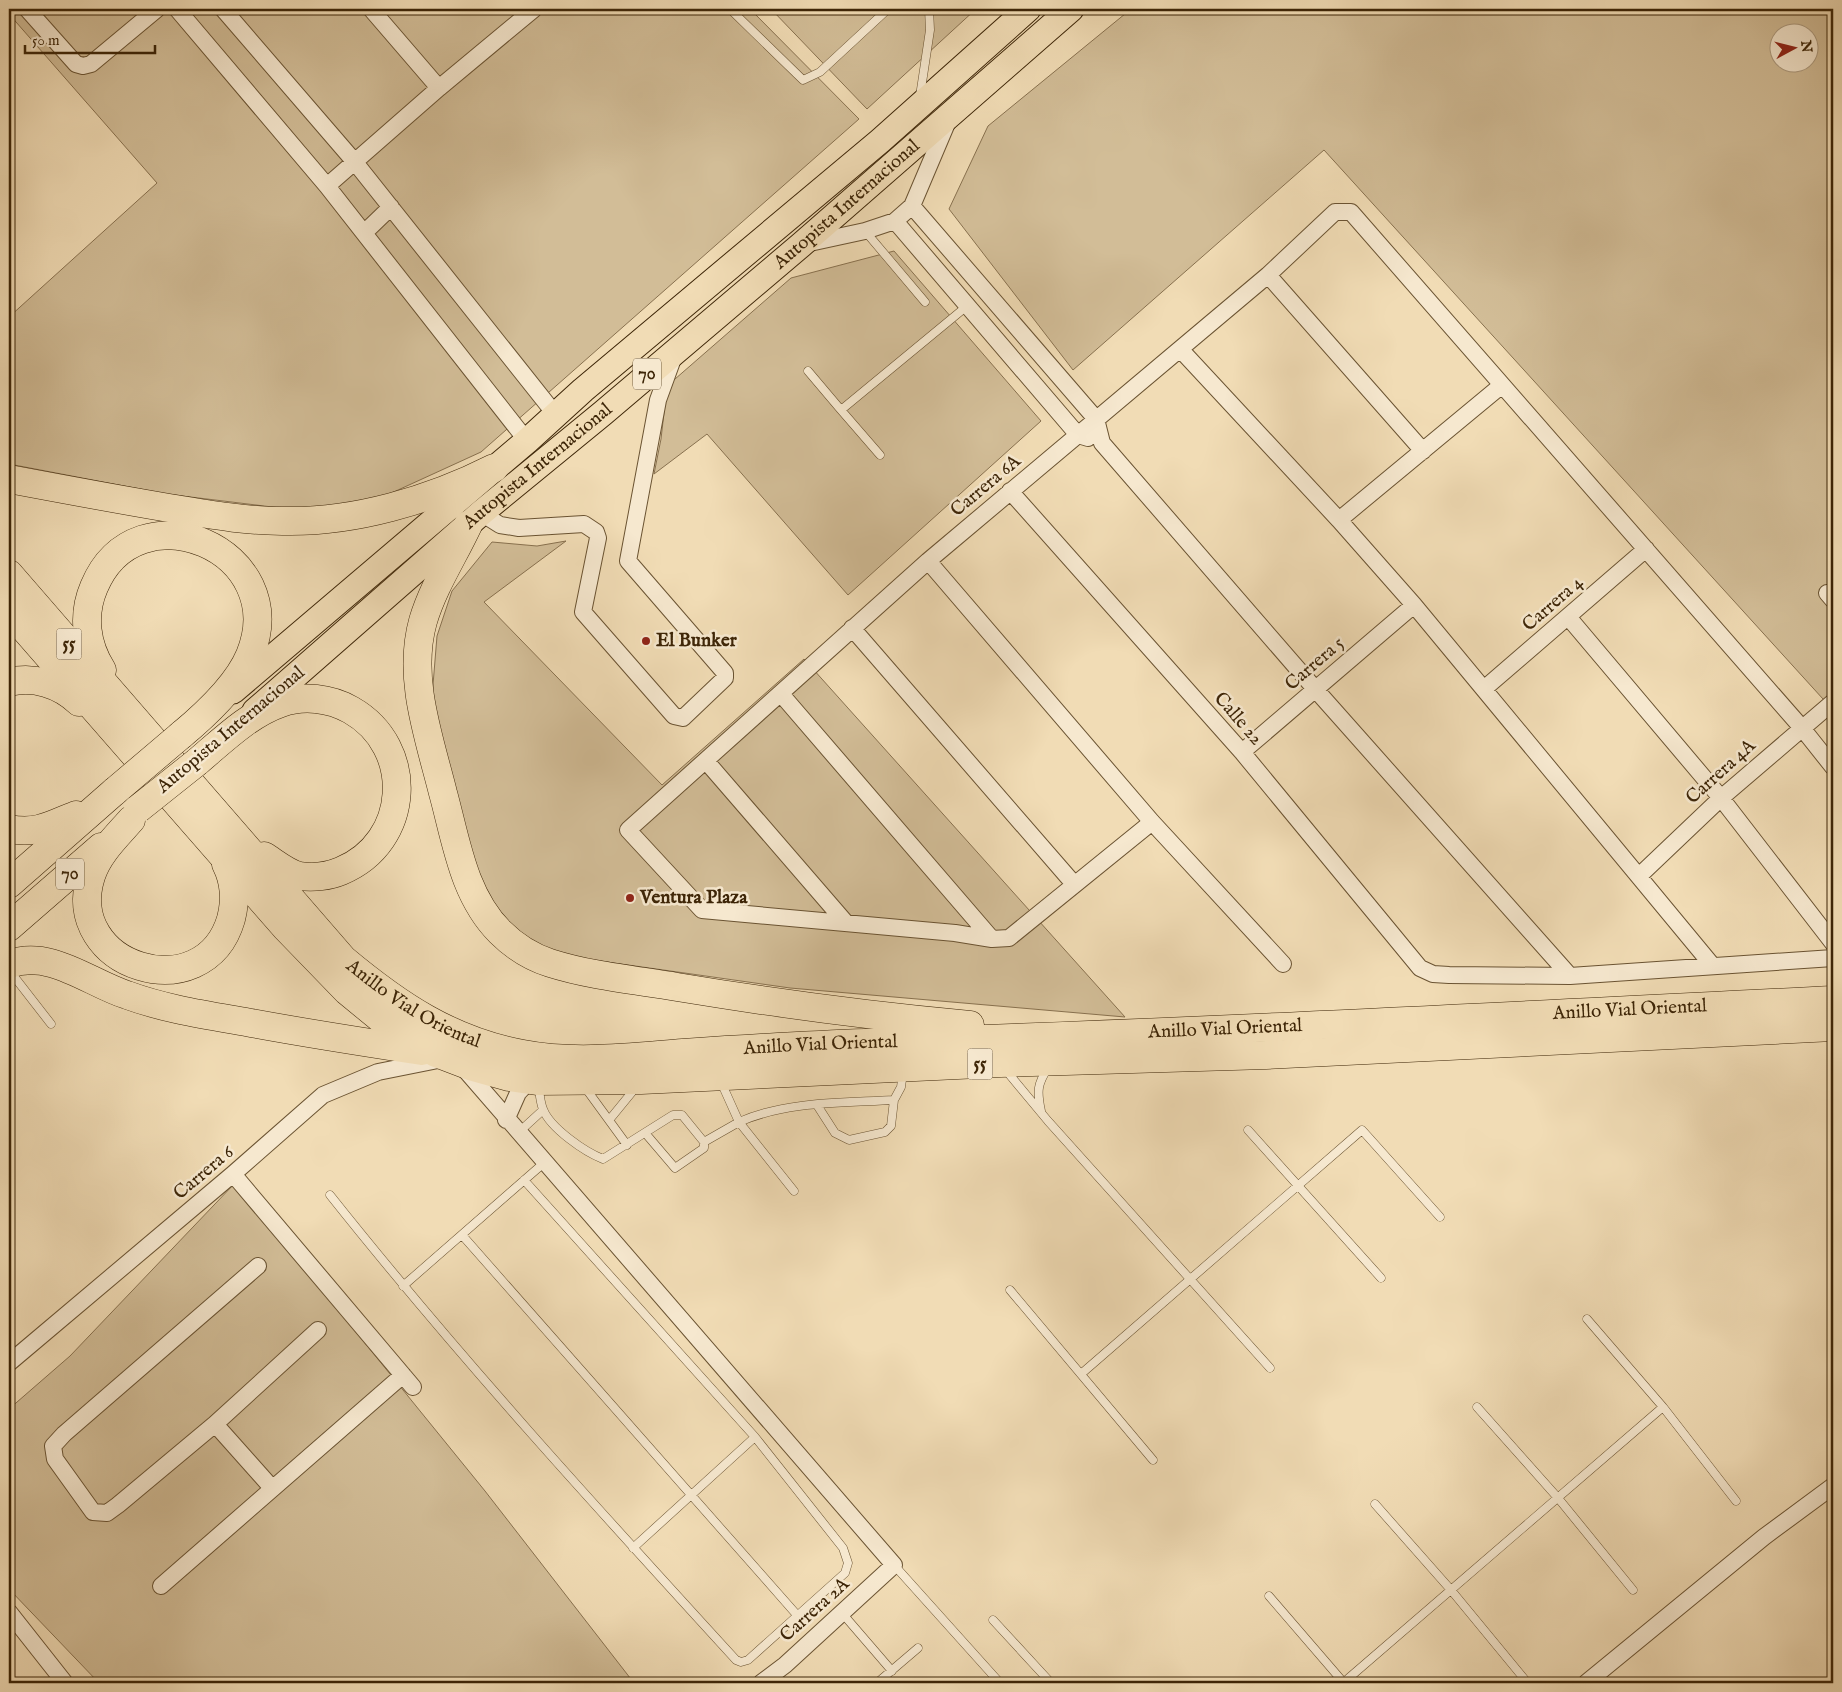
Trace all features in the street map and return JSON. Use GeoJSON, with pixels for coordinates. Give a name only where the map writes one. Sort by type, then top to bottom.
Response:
{"type":"FeatureCollection","features":[{"type":"Feature","properties":{"kind":"highway"},"geometry":{"type":"LineString","coordinates":[[9,479],[200,513],[246,519],[284,521],[348,515],[399,504],[467,482],[494,468]]}},
{"type":"Feature","properties":{"kind":"highway"},"geometry":{"type":"LineString","coordinates":[[475,519],[431,601],[424,620],[417,656],[417,674],[425,723],[466,880],[481,908],[498,930],[512,943],[536,958],[585,971],[780,1004],[999,1027],[1032,1038]]}},
{"type":"Feature","properties":{"kind":"highway"},"geometry":{"type":"LineString","coordinates":[[120,721],[91,649],[86,622],[91,594],[103,570],[123,550],[148,538],[176,535],[203,541],[227,555],[245,576],[255,602],[257,630],[249,657],[242,669],[205,715]]}},
{"type":"Feature","properties":{"kind":"highway","name":"Anillo Vial Oriental"},"geometry":{"type":"LineString","coordinates":[[9,574],[214,846],[286,928],[347,991],[386,1023],[447,1058],[487,1071],[534,1081],[581,1082],[1000,1063],[1266,1055],[1833,1027]]}},
{"type":"Feature","properties":{"kind":"highway","name":"Anillo Vial Oriental"},"geometry":{"type":"LineString","coordinates":[[9,611],[243,844],[343,959],[400,1004],[436,1025],[478,1043],[498,1049],[542,1056],[601,1057],[791,1045],[1266,1029],[1833,1000]]}},
{"type":"Feature","properties":{"kind":"highway"},"geometry":{"type":"LineString","coordinates":[[9,682],[37,681],[62,689],[120,721]]}},
{"type":"Feature","properties":{"kind":"highway"},"geometry":{"type":"LineString","coordinates":[[224,739],[258,714],[282,703],[308,699],[321,700],[346,707],[368,722],[384,742],[394,767],[397,793],[394,812],[386,831],[370,852],[349,867],[324,876],[298,876],[243,844]]}},
{"type":"Feature","properties":{"kind":"highway","name":"Autopista Internacional"},"geometry":{"type":"LineString","coordinates":[[9,884],[205,715]]}},
{"type":"Feature","properties":{"kind":"highway","name":"Autopista Internacional"},"geometry":{"type":"LineString","coordinates":[[9,928],[134,815],[224,739]]}},
{"type":"Feature","properties":{"kind":"highway"},"geometry":{"type":"LineString","coordinates":[[9,829],[35,831],[47,828],[106,799]]}},
{"type":"Feature","properties":{"kind":"highway"},"geometry":{"type":"LineString","coordinates":[[134,815],[96,863],[88,890],[88,904],[93,924],[104,943],[124,961],[137,967],[158,970],[178,969],[204,957],[223,937],[231,918],[234,897],[229,870],[214,846]]}},
{"type":"Feature","properties":{"kind":"highway"},"geometry":{"type":"LineString","coordinates":[[9,964],[34,961],[55,964],[124,994],[154,1004],[447,1058]]}},
{"type":"Feature","properties":{"kind":"main road","name":"Autopista Internacional"},"geometry":{"type":"LineString","coordinates":[[205,715],[527,441],[555,414],[880,141],[1028,9]]}},
{"type":"Feature","properties":{"kind":"main road","name":"Autopista Internacional"},"geometry":{"type":"LineString","coordinates":[[224,739],[475,519],[800,245],[1071,9]]}},
{"type":"Feature","properties":{"kind":"street"},"geometry":{"type":"LineString","coordinates":[[27,9],[76,64],[84,66],[91,64],[157,9]]}},
{"type":"Feature","properties":{"kind":"street"},"geometry":{"type":"LineString","coordinates":[[177,9],[327,186],[527,441]]}},
{"type":"Feature","properties":{"kind":"street"},"geometry":{"type":"LineString","coordinates":[[223,9],[354,162],[555,414]]}},
{"type":"Feature","properties":{"kind":"street"},"geometry":{"type":"LineString","coordinates":[[371,9],[439,88]]}},
{"type":"Feature","properties":{"kind":"street"},"geometry":{"type":"LineString","coordinates":[[327,186],[533,9]]}},
{"type":"Feature","properties":{"kind":"street"},"geometry":{"type":"LineString","coordinates":[[800,245],[865,231],[895,221],[912,206],[951,115]]}},
{"type":"Feature","properties":{"kind":"street"},"geometry":{"type":"LineString","coordinates":[[912,206],[1096,419],[1102,444]]}},
{"type":"Feature","properties":{"kind":"street"},"geometry":{"type":"LineString","coordinates":[[364,233],[391,208]]}},
{"type":"Feature","properties":{"kind":"street","name":"Carrera 6A"},"geometry":{"type":"LineString","coordinates":[[846,923],[702,910],[628,830],[782,694],[852,628],[1010,491],[1268,275],[1335,212],[1351,212],[1502,385]]}},
{"type":"Feature","properties":{"kind":"street"},"geometry":{"type":"LineString","coordinates":[[895,221],[1078,434],[1102,444],[1316,690],[1570,976],[1833,958]]}},
{"type":"Feature","properties":{"kind":"street"},"geometry":{"type":"LineString","coordinates":[[1268,275],[1423,452]]}},
{"type":"Feature","properties":{"kind":"street"},"geometry":{"type":"LineString","coordinates":[[475,519],[520,528],[584,524],[596,532],[598,538],[583,612],[674,716],[684,718],[725,678],[725,673],[628,561],[658,400],[676,349]]}},
{"type":"Feature","properties":{"kind":"street"},"geometry":{"type":"LineString","coordinates":[[1180,349],[1339,520],[1414,605],[1485,688],[1712,965]]}},
{"type":"Feature","properties":{"kind":"street"},"geometry":{"type":"LineString","coordinates":[[1339,520],[1502,385],[1802,728],[1833,768]]}},
{"type":"Feature","properties":{"kind":"street","name":"Calle 22"},"geometry":{"type":"LineString","coordinates":[[1010,491],[1242,752],[1420,968],[1433,974],[1570,976]]}},
{"type":"Feature","properties":{"kind":"street","name":"Carrera 4"},"geometry":{"type":"LineString","coordinates":[[1485,688],[1569,618],[1646,549]]}},
{"type":"Feature","properties":{"kind":"street"},"geometry":{"type":"LineString","coordinates":[[928,562],[1152,822],[1283,964]]}},
{"type":"Feature","properties":{"kind":"street","name":"Carrera 5"},"geometry":{"type":"LineString","coordinates":[[1242,752],[1414,605]]}},
{"type":"Feature","properties":{"kind":"street"},"geometry":{"type":"LineString","coordinates":[[1569,618],[1721,798],[1833,943]]}},
{"type":"Feature","properties":{"kind":"street"},"geometry":{"type":"LineString","coordinates":[[852,628],[1074,884]]}},
{"type":"Feature","properties":{"kind":"street"},"geometry":{"type":"LineString","coordinates":[[782,694],[992,939]]}},
{"type":"Feature","properties":{"kind":"street","name":"Carrera 4A"},"geometry":{"type":"LineString","coordinates":[[1639,876],[1721,798],[1833,702]]}},
{"type":"Feature","properties":{"kind":"street"},"geometry":{"type":"LineString","coordinates":[[706,761],[846,923],[955,932],[992,939],[1009,938],[1152,822]]}},
{"type":"Feature","properties":{"kind":"street"},"geometry":{"type":"LineString","coordinates":[[447,1058],[546,1162],[894,1565]]}},
{"type":"Feature","properties":{"kind":"street","name":"Carrera 6"},"geometry":{"type":"LineString","coordinates":[[9,1363],[323,1096],[378,1072],[447,1058]]}},
{"type":"Feature","properties":{"kind":"street"},"geometry":{"type":"LineString","coordinates":[[506,1120],[518,1094],[534,1081]]}},
{"type":"Feature","properties":{"kind":"street"},"geometry":{"type":"LineString","coordinates":[[161,1586],[272,1488],[408,1381],[233,1174]]}},
{"type":"Feature","properties":{"kind":"street"},"geometry":{"type":"LineString","coordinates":[[258,1266],[64,1434],[53,1446],[55,1459],[93,1512],[107,1513],[214,1424],[318,1330]]}},
{"type":"Feature","properties":{"kind":"street"},"geometry":{"type":"LineString","coordinates":[[214,1424],[272,1488]]}},
{"type":"Feature","properties":{"kind":"street"},"geometry":{"type":"LineString","coordinates":[[1586,1683],[1764,1537],[1833,1486]]}},
{"type":"Feature","properties":{"kind":"street","name":"Carrera 2A"},"geometry":{"type":"LineString","coordinates":[[761,1683],[894,1565]]}},
{"type":"Feature","properties":{"kind":"street"},"geometry":{"type":"LineString","coordinates":[[9,1612],[66,1683]]}},
{"type":"Feature","properties":{"kind":"lane"},"geometry":{"type":"LineString","coordinates":[[730,9],[803,80],[820,72],[888,9]]}},
{"type":"Feature","properties":{"kind":"lane"},"geometry":{"type":"LineString","coordinates":[[919,105],[930,30],[929,9]]}},
{"type":"Feature","properties":{"kind":"lane"},"geometry":{"type":"LineString","coordinates":[[865,231],[925,302]]}},
{"type":"Feature","properties":{"kind":"lane"},"geometry":{"type":"LineString","coordinates":[[841,410],[968,306]]}},
{"type":"Feature","properties":{"kind":"lane"},"geometry":{"type":"LineString","coordinates":[[808,371],[880,454]]}},
{"type":"Feature","properties":{"kind":"lane"},"geometry":{"type":"LineString","coordinates":[[9,970],[51,1024]]}},
{"type":"Feature","properties":{"kind":"lane"},"geometry":{"type":"LineString","coordinates":[[1041,1113],[1037,1090],[1039,1081],[1052,1061]]}},
{"type":"Feature","properties":{"kind":"lane"},"geometry":{"type":"LineString","coordinates":[[1000,1063],[1041,1113],[1270,1368]]}},
{"type":"Feature","properties":{"kind":"lane"},"geometry":{"type":"LineString","coordinates":[[817,1105],[835,1134],[849,1140],[884,1132],[891,1126],[894,1100],[901,1087],[904,1067]]}},
{"type":"Feature","properties":{"kind":"lane"},"geometry":{"type":"LineString","coordinates":[[718,1076],[739,1122],[794,1191]]}},
{"type":"Feature","properties":{"kind":"lane"},"geometry":{"type":"LineString","coordinates":[[610,1119],[642,1080]]}},
{"type":"Feature","properties":{"kind":"lane"},"geometry":{"type":"LineString","coordinates":[[534,1081],[543,1110],[555,1125],[588,1154],[603,1159],[646,1134],[673,1115],[682,1115],[704,1142],[704,1148],[675,1168],[646,1134]]}},
{"type":"Feature","properties":{"kind":"lane"},"geometry":{"type":"LineString","coordinates":[[581,1082],[610,1119],[627,1145]]}},
{"type":"Feature","properties":{"kind":"lane"},"geometry":{"type":"LineString","coordinates":[[704,1142],[739,1122],[760,1113],[817,1105],[894,1100]]}},
{"type":"Feature","properties":{"kind":"lane"},"geometry":{"type":"LineString","coordinates":[[518,1133],[543,1110]]}},
{"type":"Feature","properties":{"kind":"lane"},"geometry":{"type":"LineString","coordinates":[[1248,1130],[1299,1184],[1381,1278]]}},
{"type":"Feature","properties":{"kind":"lane"},"geometry":{"type":"LineString","coordinates":[[1081,1374],[1191,1281],[1362,1130],[1440,1217]]}},
{"type":"Feature","properties":{"kind":"lane"},"geometry":{"type":"LineString","coordinates":[[403,1286],[546,1162]]}},
{"type":"Feature","properties":{"kind":"lane"},"geometry":{"type":"LineString","coordinates":[[330,1195],[403,1286],[633,1548],[736,1660],[741,1662],[748,1660],[845,1573],[848,1562],[843,1548],[755,1437],[524,1180]]}},
{"type":"Feature","properties":{"kind":"lane"},"geometry":{"type":"LineString","coordinates":[[462,1235],[693,1494],[797,1615]]}},
{"type":"Feature","properties":{"kind":"lane"},"geometry":{"type":"LineString","coordinates":[[1010,1290],[1153,1460]]}},
{"type":"Feature","properties":{"kind":"lane"},"geometry":{"type":"LineString","coordinates":[[1587,1319],[1664,1406],[1736,1501]]}},
{"type":"Feature","properties":{"kind":"lane"},"geometry":{"type":"LineString","coordinates":[[1269,1596],[1344,1683],[1664,1406]]}},
{"type":"Feature","properties":{"kind":"lane"},"geometry":{"type":"LineString","coordinates":[[1477,1407],[1558,1498],[1633,1590]]}},
{"type":"Feature","properties":{"kind":"lane"},"geometry":{"type":"LineString","coordinates":[[633,1548],[755,1437]]}},
{"type":"Feature","properties":{"kind":"lane"},"geometry":{"type":"LineString","coordinates":[[1375,1504],[1452,1590],[1526,1681]]}},
{"type":"Feature","properties":{"kind":"lane"},"geometry":{"type":"LineString","coordinates":[[894,1565],[1000,1683]]}},
{"type":"Feature","properties":{"kind":"lane"},"geometry":{"type":"LineString","coordinates":[[842,1613],[892,1671]]}},
{"type":"Feature","properties":{"kind":"lane"},"geometry":{"type":"LineString","coordinates":[[993,1620],[1051,1683]]}},
{"type":"Feature","properties":{"kind":"lane"},"geometry":{"type":"LineString","coordinates":[[877,1683],[918,1648]]}},
{"type":"Feature","properties":{"kind":"shaded area"},"geometry":{"type":"Polygon","coordinates":[[[9,9],[750,9],[859,119],[481,452],[374,501],[305,511],[166,494],[9,464],[9,317],[157,183],[9,14],[9,9]]]}},
{"type":"Feature","properties":{"kind":"shaded area"},"geometry":{"type":"Polygon","coordinates":[[[771,9],[976,9],[867,109],[771,9]]]}},
{"type":"Feature","properties":{"kind":"shaded area"},"geometry":{"type":"Polygon","coordinates":[[[1131,9],[1833,9],[1833,710],[1324,150],[1073,370],[949,209],[988,126],[1131,9]]]}},
{"type":"Feature","properties":{"kind":"shaded area"},"geometry":{"type":"Polygon","coordinates":[[[894,251],[1041,421],[848,595],[707,434],[654,474],[661,439],[667,386],[791,278],[894,251]]]}},
{"type":"Feature","properties":{"kind":"shaded area"},"geometry":{"type":"Polygon","coordinates":[[[566,541],[484,602],[662,785],[804,659],[1125,1017],[790,988],[593,960],[531,949],[485,900],[432,697],[437,636],[452,591],[492,542],[537,546],[566,541]]]}},
{"type":"Feature","properties":{"kind":"shaded area"},"geometry":{"type":"Polygon","coordinates":[[[235,1183],[485,1491],[634,1683],[99,1683],[9,1589],[9,1409],[70,1356],[235,1183]]]}},
{"type":"Feature","properties":{"kind":"place","name":"El Bunker"},"geometry":{"type":"Point","coordinates":[646,641]}},
{"type":"Feature","properties":{"kind":"place","name":"Ventura Plaza"},"geometry":{"type":"Point","coordinates":[630,898]}}]}
